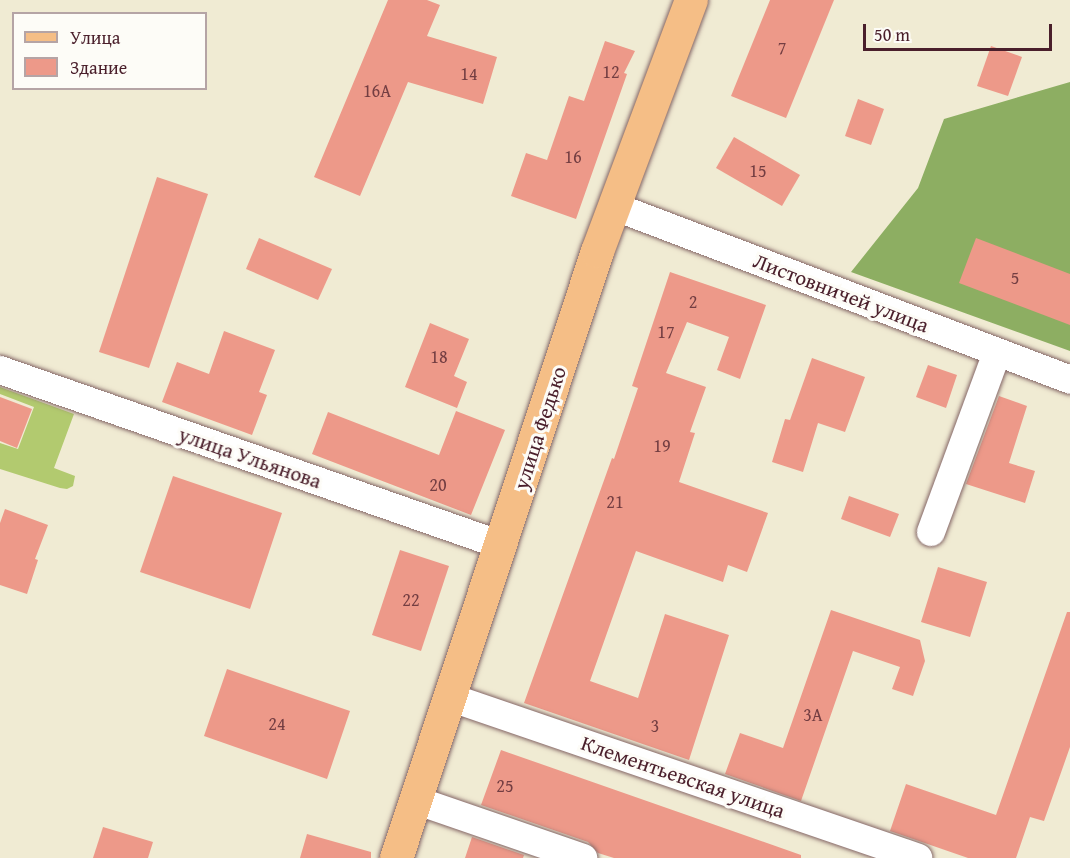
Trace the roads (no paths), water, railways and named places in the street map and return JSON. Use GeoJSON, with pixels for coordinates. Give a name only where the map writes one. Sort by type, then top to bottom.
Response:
{"type":"FeatureCollection","features":[{"type":"Feature","properties":{"kind":"main road","name":"улица Федько"},"geometry":{"type":"LineString","coordinates":[[396,858],[612,206],[691,0]]}},
{"type":"Feature","properties":{"kind":"street","name":"Листовничей улица"},"geometry":{"type":"LineString","coordinates":[[612,206],[1070,380]]}},
{"type":"Feature","properties":{"kind":"street"},"geometry":{"type":"LineString","coordinates":[[931,532],[997,352]]}},
{"type":"Feature","properties":{"kind":"street","name":"улица Ульянова"},"geometry":{"type":"LineString","coordinates":[[0,370],[501,545]]}},
{"type":"Feature","properties":{"kind":"street","name":"Клементьевская улица"},"geometry":{"type":"LineString","coordinates":[[448,697],[918,858]]}},
{"type":"Feature","properties":{"kind":"street"},"geometry":{"type":"LineString","coordinates":[[415,800],[550,852],[583,858]]}}]}
